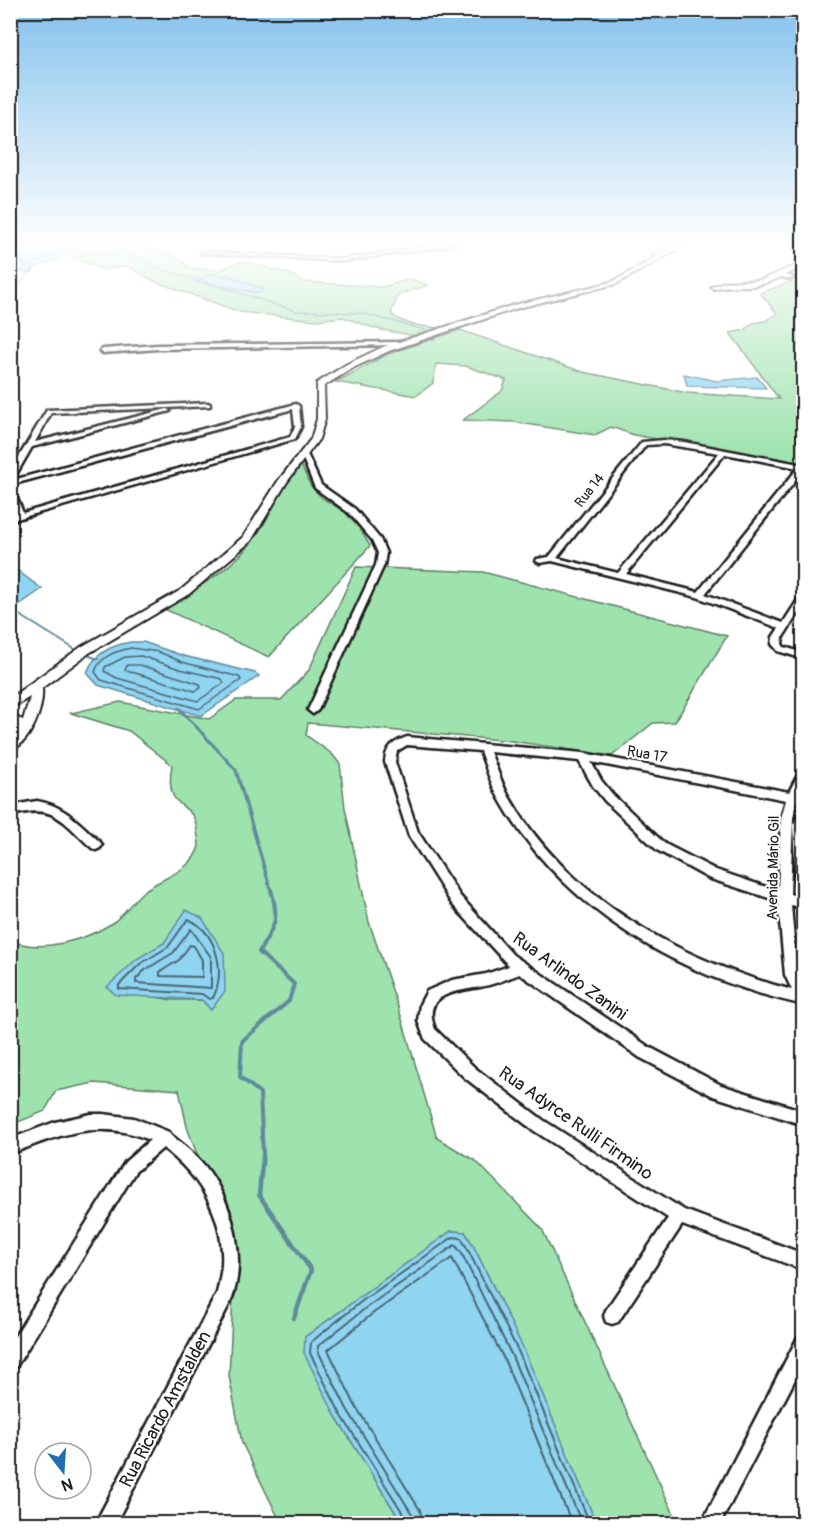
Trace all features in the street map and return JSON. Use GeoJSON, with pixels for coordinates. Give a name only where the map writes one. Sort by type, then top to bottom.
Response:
{"type":"FeatureCollection","features":[{"type":"Feature","properties":{"kind":"street"},"geometry":{"type":"LineString","coordinates":[[10,705],[85,650],[171,602],[211,572],[247,539],[283,481],[315,439],[321,419],[320,385],[369,356],[487,316]]}},
{"type":"Feature","properties":{"kind":"street"},"geometry":{"type":"LineString","coordinates":[[103,351],[169,347],[400,344]]}},
{"type":"Feature","properties":{"kind":"street"},"geometry":{"type":"LineString","coordinates":[[30,445],[190,405]]}},
{"type":"Feature","properties":{"kind":"street"},"geometry":{"type":"LineString","coordinates":[[10,481],[50,411],[208,405]]}},
{"type":"Feature","properties":{"kind":"street"},"geometry":{"type":"LineString","coordinates":[[10,481],[296,406],[298,427],[293,438],[10,519]]}},
{"type":"Feature","properties":{"kind":"street","name":"Rua 14"},"geometry":{"type":"LineString","coordinates":[[552,559],[644,443],[684,444],[723,452]]}},
{"type":"Feature","properties":{"kind":"street"},"geometry":{"type":"LineString","coordinates":[[620,576],[723,452],[803,467],[700,595]]}},
{"type":"Feature","properties":{"kind":"street"},"geometry":{"type":"LineString","coordinates":[[304,454],[318,486],[352,511],[376,539],[382,553],[380,565],[313,710]]}},
{"type":"Feature","properties":{"kind":"street"},"geometry":{"type":"LineString","coordinates":[[10,491],[20,516]]}},
{"type":"Feature","properties":{"kind":"street"},"geometry":{"type":"LineString","coordinates":[[540,561],[552,559],[700,595],[784,627]]}},
{"type":"Feature","properties":{"kind":"street"},"geometry":{"type":"LineString","coordinates":[[804,597],[778,637],[777,644],[781,649],[804,656]]}},
{"type":"Feature","properties":{"kind":"street"},"geometry":{"type":"LineString","coordinates":[[10,746],[22,733],[38,696],[36,688]]}},
{"type":"Feature","properties":{"kind":"street"},"geometry":{"type":"LineString","coordinates":[[10,719],[21,725],[22,733]]}},
{"type":"Feature","properties":{"kind":"street","name":"Rua 17"},"geometry":{"type":"LineString","coordinates":[[397,744],[407,741],[583,757],[798,797]]}},
{"type":"Feature","properties":{"kind":"street","name":"Rua Arlindo Zanini"},"geometry":{"type":"LineString","coordinates":[[397,744],[390,751],[390,762],[413,833],[456,900],[509,959],[644,1052],[718,1091],[804,1118]]}},
{"type":"Feature","properties":{"kind":"street"},"geometry":{"type":"LineString","coordinates":[[483,747],[513,813],[541,852],[584,894],[632,930],[693,964],[762,991],[804,999]]}},
{"type":"Feature","properties":{"kind":"street"},"geometry":{"type":"LineString","coordinates":[[583,757],[591,777],[607,798],[661,846],[703,870],[741,886],[803,904]]}},
{"type":"Feature","properties":{"kind":"street","name":"Avenida Mário Gil"},"geometry":{"type":"LineString","coordinates":[[804,774],[798,797],[787,818],[784,898],[791,975],[804,999]]}},
{"type":"Feature","properties":{"kind":"street"},"geometry":{"type":"LineString","coordinates":[[10,812],[32,804],[51,807],[96,845]]}},
{"type":"Feature","properties":{"kind":"street","name":"Avenida Mário Gil"},"geometry":{"type":"LineString","coordinates":[[803,904],[799,825],[804,816]]}},
{"type":"Feature","properties":{"kind":"street"},"geometry":{"type":"LineString","coordinates":[[786,863],[800,867]]}},
{"type":"Feature","properties":{"kind":"street","name":"Rua Adyrce Rulli Firmino"},"geometry":{"type":"LineString","coordinates":[[521,968],[486,980],[452,986],[432,995],[427,1004],[425,1021],[430,1034],[470,1072],[538,1125],[679,1216],[804,1262]]}},
{"type":"Feature","properties":{"kind":"street"},"geometry":{"type":"LineString","coordinates":[[10,1147],[51,1130],[86,1122],[135,1125],[164,1137],[130,1167],[10,1361]]}},
{"type":"Feature","properties":{"kind":"street","name":"Rua Ricardo Amstalden"},"geometry":{"type":"LineString","coordinates":[[104,1524],[225,1295],[229,1279],[229,1257],[223,1218],[217,1200],[200,1170],[164,1137]]}},
{"type":"Feature","properties":{"kind":"street"},"geometry":{"type":"LineString","coordinates":[[612,1316],[679,1216]]}},
{"type":"Feature","properties":{"kind":"street"},"geometry":{"type":"LineString","coordinates":[[710,1524],[804,1343]]}},
{"type":"Feature","properties":{"kind":"green space"},"geometry":{"type":"Polygon","coordinates":[[[274,316],[394,316],[420,326],[438,328],[416,336],[377,329],[343,317],[316,320],[274,316]]]}},
{"type":"Feature","properties":{"kind":"green space"},"geometry":{"type":"Polygon","coordinates":[[[773,316],[803,316],[803,466],[634,435],[611,427],[595,435],[514,422],[463,420],[502,391],[506,380],[466,366],[436,364],[433,383],[416,396],[336,382],[388,354],[460,330],[583,372],[687,393],[779,399],[730,333],[745,330],[753,323],[765,321],[773,316]]]}},
{"type":"Feature","properties":{"kind":"green space"},"geometry":{"type":"Polygon","coordinates":[[[300,463],[311,486],[322,498],[344,511],[360,529],[370,546],[269,657],[164,609],[218,574],[246,549],[300,463]]]}},
{"type":"Feature","properties":{"kind":"green space"},"geometry":{"type":"Polygon","coordinates":[[[356,567],[483,572],[727,636],[675,722],[653,723],[612,756],[512,741],[308,723],[306,735],[332,754],[340,764],[345,808],[369,922],[401,1016],[437,1138],[476,1161],[542,1229],[678,1523],[596,1523],[524,1350],[473,1245],[465,1232],[451,1231],[305,1337],[335,1415],[402,1523],[281,1523],[242,1443],[229,1376],[234,1237],[222,1196],[198,1157],[187,1127],[179,1090],[94,1083],[56,1091],[45,1111],[11,1125],[10,940],[34,946],[48,945],[75,940],[100,930],[116,921],[144,891],[183,868],[190,862],[199,846],[193,816],[173,796],[170,779],[172,765],[129,731],[71,713],[120,702],[209,719],[236,700],[281,700],[309,670],[356,567]],[[164,943],[137,959],[108,987],[171,1000],[202,1000],[211,1010],[164,943]]]}},
{"type":"Feature","properties":{"kind":"water"},"geometry":{"type":"Polygon","coordinates":[[[684,374],[717,381],[757,377],[766,388],[687,386],[684,374]]]}},
{"type":"Feature","properties":{"kind":"water"},"geometry":{"type":"Polygon","coordinates":[[[10,565],[42,589],[16,607],[11,602],[10,565]]]}},
{"type":"Feature","properties":{"kind":"water"},"geometry":{"type":"Polygon","coordinates":[[[131,642],[143,642],[184,656],[255,673],[259,676],[201,716],[98,685],[87,673],[90,666],[110,648],[131,642]]]}},
{"type":"Feature","properties":{"kind":"water"},"geometry":{"type":"Polygon","coordinates":[[[186,910],[202,918],[224,953],[225,991],[211,1010],[202,1000],[116,995],[107,987],[137,959],[164,943],[186,910]]]}},
{"type":"Feature","properties":{"kind":"water"},"geometry":{"type":"Polygon","coordinates":[[[451,1231],[465,1232],[473,1245],[524,1350],[596,1523],[402,1523],[335,1415],[304,1353],[305,1337],[451,1231]]]}},
{"type":"Feature","properties":{"kind":"waterway"},"geometry":{"type":"LineString","coordinates":[[371,316],[425,330]]}},
{"type":"Feature","properties":{"kind":"waterway"},"geometry":{"type":"LineString","coordinates":[[10,609],[76,650]]}},
{"type":"Feature","properties":{"kind":"waterway"},"geometry":{"type":"LineString","coordinates":[[87,655],[98,659]]}},
{"type":"Feature","properties":{"kind":"waterway"},"geometry":{"type":"LineString","coordinates":[[179,708],[236,770],[271,891]]}},
{"type":"Feature","properties":{"kind":"waterway"},"geometry":{"type":"LineString","coordinates":[[261,1175],[263,1155],[260,1093],[240,1077],[242,1041],[289,1001],[294,984],[259,952],[274,922],[275,909],[271,890]]}},
{"type":"Feature","properties":{"kind":"waterway"},"geometry":{"type":"LineString","coordinates":[[261,1173],[259,1195],[311,1270],[294,1318]]}}]}
